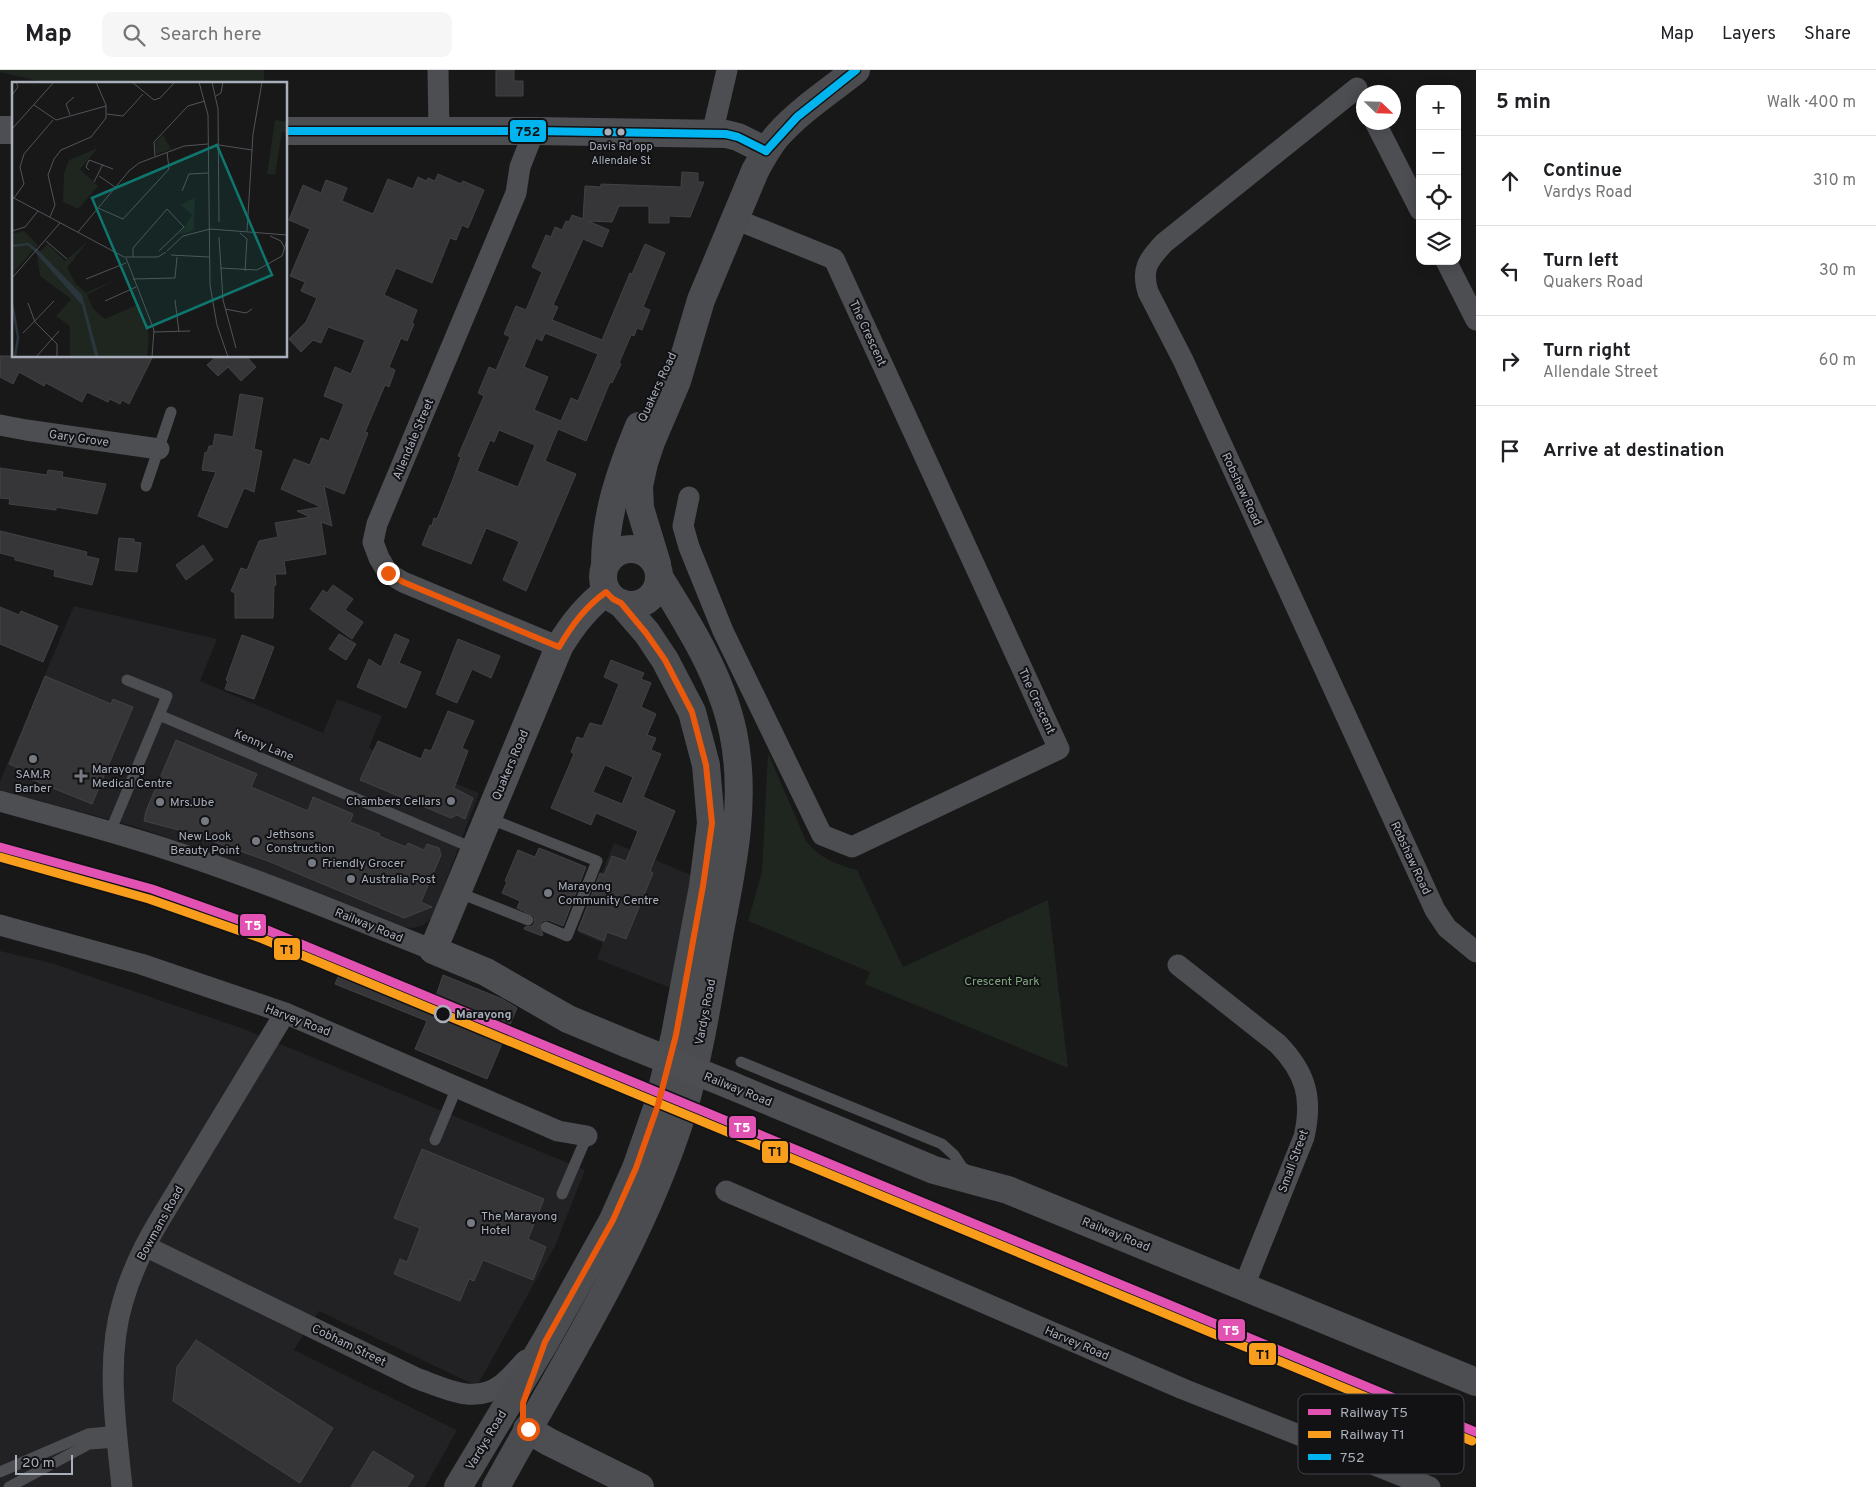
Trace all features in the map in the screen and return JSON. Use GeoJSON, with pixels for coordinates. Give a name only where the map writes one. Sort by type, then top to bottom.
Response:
{"type":"FeatureCollection","features":[{"type":"Feature","properties":{"kind":"main road","name":"Quakers Road"},"geometry":{"type":"LineString","coordinates":[[658,571],[640,508],[640,486],[648,449],[678,380],[702,300],[735,219],[766,151],[778,135],[796,118],[856,70]]}},
{"type":"Feature","properties":{"kind":"main road","name":"Quakers Road"},"geometry":{"type":"LineString","coordinates":[[605,565],[607,528],[612,502],[626,456],[661,373],[702,300]]}},
{"type":"Feature","properties":{"kind":"main road"},"geometry":{"type":"LineString","coordinates":[[635,548],[644,551],[652,557],[658,571],[658,586],[647,601],[630,605],[614,598],[603,583],[605,565],[610,557],[617,552],[635,548]]}},
{"type":"Feature","properties":{"kind":"main road","name":"Vardys Road"},"geometry":{"type":"LineString","coordinates":[[496,1487],[607,1289],[638,1226],[670,1148],[693,1075],[736,846],[740,788],[733,732],[717,683],[696,639],[658,571]]}},
{"type":"Feature","properties":{"kind":"main road","name":"Vardys Road"},"geometry":{"type":"LineString","coordinates":[[459,1487],[545,1342],[613,1220],[636,1168],[658,1105],[676,1035],[703,886],[712,823],[706,765],[692,712],[665,660],[646,633],[614,598]]}},
{"type":"Feature","properties":{"kind":"main road","name":"Vardys Road"},"geometry":{"type":"LineString","coordinates":[[528,1429],[523,1422],[523,1403],[545,1342]]}},
{"type":"Feature","properties":{"kind":"main road","name":"Vardys Road"},"geometry":{"type":"LineString","coordinates":[[459,1487],[501,1437],[518,1429],[528,1429]]}},
{"type":"Feature","properties":{"kind":"street"},"geometry":{"type":"LineString","coordinates":[[438,70],[439,131]]}},
{"type":"Feature","properties":{"kind":"street"},"geometry":{"type":"LineString","coordinates":[[712,134],[728,70]]}},
{"type":"Feature","properties":{"kind":"street","name":"Robshaw Road"},"geometry":{"type":"LineString","coordinates":[[1356,86],[1164,243],[1146,267],[1144,280],[1148,292],[1183,360],[1435,910],[1447,928],[1476,952]]}},
{"type":"Feature","properties":{"kind":"street"},"geometry":{"type":"LineString","coordinates":[[1379,130],[1416,202]]}},
{"type":"Feature","properties":{"kind":"street"},"geometry":{"type":"LineString","coordinates":[[288,131],[534,131],[712,134],[738,137],[766,151]]}},
{"type":"Feature","properties":{"kind":"street","name":"Allendale Street"},"geometry":{"type":"LineString","coordinates":[[534,131],[520,167],[516,193],[378,524],[374,542],[379,558],[388,573],[403,582],[559,647]]}},
{"type":"Feature","properties":{"kind":"street","name":"The Crescent"},"geometry":{"type":"LineString","coordinates":[[689,497],[682,526],[689,547],[723,630],[822,835],[852,847],[1059,749],[834,259],[735,219]]}},
{"type":"Feature","properties":{"kind":"street"},"geometry":{"type":"LineString","coordinates":[[1448,265],[1476,320]]}},
{"type":"Feature","properties":{"kind":"street","name":"Gary Grove"},"geometry":{"type":"LineString","coordinates":[[0,425],[159,449]]}},
{"type":"Feature","properties":{"kind":"street","name":"Quakers Road"},"geometry":{"type":"LineString","coordinates":[[433,950],[559,647],[574,621],[595,600],[614,598]]}},
{"type":"Feature","properties":{"kind":"street","name":"Railway Road"},"geometry":{"type":"LineString","coordinates":[[0,801],[158,846],[268,885],[486,972],[568,1018],[628,1044],[736,1073],[934,1170],[1008,1190],[1476,1382]]}},
{"type":"Feature","properties":{"kind":"street","name":"Harvey Road"},"geometry":{"type":"LineString","coordinates":[[0,925],[141,964],[285,1013],[558,1131],[587,1136]]}},
{"type":"Feature","properties":{"kind":"street","name":"Small Street"},"geometry":{"type":"LineString","coordinates":[[1178,965],[1278,1044],[1298,1069],[1304,1083],[1308,1104],[1308,1117],[1304,1137],[1244,1286]]}},
{"type":"Feature","properties":{"kind":"street","name":"Bowmans Road"},"geometry":{"type":"LineString","coordinates":[[122,1487],[114,1365],[116,1333],[123,1302],[145,1246],[285,1013]]}},
{"type":"Feature","properties":{"kind":"street","name":"Harvey Road"},"geometry":{"type":"LineString","coordinates":[[726,1191],[1183,1389],[1298,1435]]}},
{"type":"Feature","properties":{"kind":"street","name":"Cobham Street"},"geometry":{"type":"LineString","coordinates":[[145,1246],[416,1378],[454,1392],[472,1396],[482,1394],[502,1384],[545,1342]]}},
{"type":"Feature","properties":{"kind":"street"},"geometry":{"type":"LineString","coordinates":[[528,1429],[549,1442],[640,1487]]}},
{"type":"Feature","properties":{"kind":"street","name":"Harvey Road"},"geometry":{"type":"LineString","coordinates":[[1397,1474],[1430,1487]]}},
{"type":"Feature","properties":{"kind":"lane"},"geometry":{"type":"LineString","coordinates":[[146,486],[171,412]]}},
{"type":"Feature","properties":{"kind":"lane"},"geometry":{"type":"LineString","coordinates":[[110,832],[167,696],[127,680]]}},
{"type":"Feature","properties":{"kind":"lane","name":"Kenny Lane"},"geometry":{"type":"LineString","coordinates":[[160,715],[475,849]]}},
{"type":"Feature","properties":{"kind":"lane"},"geometry":{"type":"LineString","coordinates":[[488,818],[597,861],[567,936],[546,927]]}},
{"type":"Feature","properties":{"kind":"lane"},"geometry":{"type":"LineString","coordinates":[[457,892],[528,920]]}},
{"type":"Feature","properties":{"kind":"lane"},"geometry":{"type":"LineString","coordinates":[[435,1140],[457,1087]]}},
{"type":"Feature","properties":{"kind":"lane"},"geometry":{"type":"LineString","coordinates":[[562,1194],[587,1136]]}},
{"type":"Feature","properties":{"kind":"lane"},"geometry":{"type":"LineString","coordinates":[[0,1472],[88,1434],[118,1436]]}},
{"type":"Feature","properties":{"kind":"lane"},"geometry":{"type":"LineString","coordinates":[[9,1487],[89,1444],[118,1436]]}},
{"type":"Feature","properties":{"kind":"shaded area"},"geometry":{"type":"Polygon","coordinates":[[[74,606],[217,639],[200,681],[323,733],[337,699],[382,716],[369,748],[479,793],[432,918],[423,925],[413,928],[401,927],[284,880],[137,827],[0,790],[0,781],[74,606]]]}},
{"type":"Feature","properties":{"kind":"shaded area"},"geometry":{"type":"Polygon","coordinates":[[[614,843],[693,876],[671,988],[597,959],[603,943],[577,932],[614,843]]]}},
{"type":"Feature","properties":{"kind":"shaded area"},"geometry":{"type":"Polygon","coordinates":[[[0,951],[51,963],[244,1029],[585,1170],[555,1246],[477,1386],[319,1311],[294,1350],[457,1430],[425,1487],[0,1487],[0,951]]]}},
{"type":"Feature","properties":{"kind":"green space"},"geometry":{"type":"Polygon","coordinates":[[[0,70],[264,70],[264,82],[44,82],[0,72],[0,70]]]}},
{"type":"Feature","properties":{"kind":"green space","name":"Crescent Park"},"geometry":{"type":"Polygon","coordinates":[[[768,753],[806,841],[829,860],[857,870],[903,967],[1048,900],[1068,1068],[865,984],[870,972],[748,921],[762,872],[768,753]]]}},
{"type":"Feature","properties":{"kind":"building"},"geometry":{"type":"Polygon","coordinates":[[[496,70],[514,70],[514,81],[523,81],[523,96],[496,96],[496,70]]]}},
{"type":"Feature","properties":{"kind":"building"},"geometry":{"type":"Polygon","coordinates":[[[682,172],[698,173],[698,182],[704,182],[690,217],[669,216],[669,223],[649,223],[649,206],[619,206],[612,222],[588,221],[609,230],[602,247],[583,239],[553,305],[558,307],[552,320],[602,340],[630,273],[632,274],[645,244],[665,253],[643,307],[650,310],[642,330],[637,328],[634,336],[631,335],[619,363],[621,364],[612,383],[610,382],[586,441],[558,429],[545,461],[576,474],[526,591],[503,580],[519,542],[516,540],[486,528],[471,564],[422,545],[434,518],[437,519],[453,479],[461,457],[458,456],[484,396],[478,393],[489,367],[496,370],[510,337],[504,334],[516,306],[526,310],[542,272],[532,267],[546,235],[551,237],[555,227],[562,230],[566,221],[569,222],[572,215],[583,219],[585,186],[601,187],[601,184],[681,187],[682,172]],[[545,333],[542,341],[536,338],[524,367],[548,377],[534,410],[561,421],[571,398],[578,401],[598,354],[545,333]],[[499,430],[494,442],[490,440],[477,471],[518,487],[535,445],[499,430]]]}},
{"type":"Feature","properties":{"kind":"building"},"geometry":{"type":"Polygon","coordinates":[[[438,174],[461,184],[463,181],[484,190],[468,228],[462,225],[456,240],[450,238],[432,283],[396,268],[384,295],[417,310],[412,323],[414,324],[407,341],[401,338],[389,367],[395,370],[389,387],[385,385],[365,432],[368,433],[344,494],[324,486],[332,526],[321,522],[326,554],[284,561],[286,574],[275,574],[273,618],[235,618],[235,593],[231,591],[241,568],[247,570],[259,541],[278,537],[275,523],[310,517],[297,511],[321,507],[281,489],[294,459],[310,465],[321,438],[329,441],[344,404],[324,396],[335,367],[351,374],[365,340],[328,327],[321,343],[313,340],[301,352],[289,339],[306,322],[317,298],[301,291],[305,282],[290,276],[310,229],[289,220],[303,185],[321,193],[326,180],[347,188],[342,201],[373,214],[388,179],[413,189],[418,177],[426,181],[428,178],[435,181],[438,174]]]}},
{"type":"Feature","properties":{"kind":"building"},"geometry":{"type":"Polygon","coordinates":[[[0,356],[12,356],[12,358],[152,358],[129,404],[122,400],[120,404],[110,399],[108,402],[87,392],[82,402],[46,383],[44,386],[19,372],[13,384],[0,377],[0,356]]]}},
{"type":"Feature","properties":{"kind":"building"},"geometry":{"type":"Polygon","coordinates":[[[215,358],[248,358],[256,367],[241,381],[228,367],[218,376],[207,365],[215,358]]]}},
{"type":"Feature","properties":{"kind":"building"},"geometry":{"type":"Polygon","coordinates":[[[240,394],[263,398],[254,449],[262,451],[254,492],[244,488],[227,528],[198,516],[216,472],[202,470],[205,452],[207,453],[209,446],[213,446],[215,434],[233,437],[240,394]]]}},
{"type":"Feature","properties":{"kind":"building"},"geometry":{"type":"Polygon","coordinates":[[[0,468],[47,475],[48,470],[63,472],[62,477],[106,484],[97,514],[56,507],[56,510],[9,504],[10,499],[0,498],[0,468]]]}},
{"type":"Feature","properties":{"kind":"building"},"geometry":{"type":"Polygon","coordinates":[[[0,531],[87,552],[86,556],[99,559],[92,585],[54,576],[55,570],[15,560],[15,557],[0,553],[0,531]]]}},
{"type":"Feature","properties":{"kind":"building"},"geometry":{"type":"Polygon","coordinates":[[[119,538],[134,539],[134,542],[141,543],[137,572],[115,570],[119,538]]]}},
{"type":"Feature","properties":{"kind":"building"},"geometry":{"type":"Polygon","coordinates":[[[203,545],[213,560],[186,580],[176,565],[203,545]]]}},
{"type":"Feature","properties":{"kind":"building"},"geometry":{"type":"Polygon","coordinates":[[[333,585],[353,599],[345,610],[363,622],[352,639],[310,609],[323,590],[327,593],[333,585]]]}},
{"type":"Feature","properties":{"kind":"building"},"geometry":{"type":"Polygon","coordinates":[[[0,607],[19,615],[21,611],[58,626],[43,662],[0,644],[0,607]]]}},
{"type":"Feature","properties":{"kind":"building"},"geometry":{"type":"Polygon","coordinates":[[[339,634],[356,644],[346,660],[329,649],[339,634]]]}},
{"type":"Feature","properties":{"kind":"building"},"geometry":{"type":"Polygon","coordinates":[[[395,634],[409,640],[399,663],[421,672],[406,708],[357,687],[369,659],[381,667],[395,634]]]}},
{"type":"Feature","properties":{"kind":"building"},"geometry":{"type":"Polygon","coordinates":[[[242,635],[274,647],[254,699],[225,689],[228,681],[226,680],[242,635]]]}},
{"type":"Feature","properties":{"kind":"building"},"geometry":{"type":"Polygon","coordinates":[[[458,639],[500,656],[491,678],[472,669],[457,703],[436,694],[458,639]]]}},
{"type":"Feature","properties":{"kind":"building"},"geometry":{"type":"Polygon","coordinates":[[[611,660],[644,673],[641,679],[651,683],[641,707],[656,714],[647,735],[656,738],[651,750],[661,754],[643,797],[675,811],[650,871],[653,873],[626,939],[607,932],[604,941],[578,930],[600,873],[604,875],[612,856],[626,861],[638,831],[596,813],[591,825],[551,808],[574,754],[571,752],[577,737],[583,739],[590,723],[602,726],[613,699],[619,684],[604,677],[611,660]],[[605,765],[593,792],[622,804],[633,777],[605,765]]]}},
{"type":"Feature","properties":{"kind":"building"},"geometry":{"type":"Polygon","coordinates":[[[45,676],[111,704],[113,699],[133,707],[92,804],[23,776],[25,771],[9,764],[45,676]]]}},
{"type":"Feature","properties":{"kind":"building"},"geometry":{"type":"Polygon","coordinates":[[[448,711],[474,721],[462,748],[468,751],[454,788],[473,798],[465,819],[457,815],[451,818],[360,780],[378,741],[421,759],[425,749],[431,751],[448,711]]]}},
{"type":"Feature","properties":{"kind":"building"},"geometry":{"type":"Polygon","coordinates":[[[176,740],[257,774],[251,787],[308,811],[313,797],[353,814],[350,822],[406,847],[408,843],[424,850],[427,844],[439,848],[441,855],[421,902],[432,907],[404,918],[268,861],[186,832],[144,821],[146,811],[176,740]]]}},
{"type":"Feature","properties":{"kind":"building"},"geometry":{"type":"Polygon","coordinates":[[[539,848],[586,867],[563,926],[548,920],[542,921],[539,927],[543,934],[542,936],[524,929],[525,927],[533,926],[535,922],[534,916],[517,908],[520,901],[502,893],[518,850],[535,857],[539,848]]]}},
{"type":"Feature","properties":{"kind":"building"},"geometry":{"type":"Polygon","coordinates":[[[342,968],[433,1005],[443,975],[502,999],[517,1008],[487,1079],[415,1049],[427,1021],[335,984],[342,968]]]}},
{"type":"Feature","properties":{"kind":"building","name":"The Marayong Hotel"},"geometry":{"type":"Polygon","coordinates":[[[422,1149],[544,1199],[528,1239],[546,1247],[533,1280],[483,1260],[474,1281],[469,1279],[460,1301],[394,1274],[400,1259],[407,1262],[420,1228],[394,1218],[422,1149]]]}},
{"type":"Feature","properties":{"kind":"building"},"geometry":{"type":"Polygon","coordinates":[[[196,1340],[333,1428],[300,1483],[173,1401],[177,1367],[196,1340]]]}},
{"type":"Feature","properties":{"kind":"building"},"geometry":{"type":"Polygon","coordinates":[[[373,1451],[414,1476],[407,1487],[351,1487],[373,1451]]]}},
{"type":"Feature","properties":{"kind":"rail line","name":"T5"},"geometry":{"type":"LineString","coordinates":[[0,847],[152,889],[267,930],[1384,1394]]}},
{"type":"Feature","properties":{"kind":"rail line","name":"T1"},"geometry":{"type":"LineString","coordinates":[[0,857],[149,899],[263,939],[1359,1394]]}},
{"type":"Feature","properties":{"kind":"rail line","name":"T5"},"geometry":{"type":"LineString","coordinates":[[1464,1427],[1476,1432]]}},
{"type":"Feature","properties":{"kind":"rail line","name":"T1"},"geometry":{"type":"LineString","coordinates":[[1464,1438],[1472,1441]]}},
{"type":"Feature","properties":{"kind":"transit line","name":"752"},"geometry":{"type":"LineString","coordinates":[[766,151],[797,117],[856,70]]}},
{"type":"Feature","properties":{"kind":"transit line","name":"752"},"geometry":{"type":"LineString","coordinates":[[288,131],[534,131],[726,134],[738,137],[766,151]]}},
{"type":"Feature","properties":{"kind":"place","name":"Davis Rd opp Allendale St"},"geometry":{"type":"Point","coordinates":[621,132]}},
{"type":"Feature","properties":{"kind":"place","name":"SAM.R Barber"},"geometry":{"type":"Point","coordinates":[33,759]}},
{"type":"Feature","properties":{"kind":"place","name":"Marayong Medical Centre"},"geometry":{"type":"Point","coordinates":[81,776]}},
{"type":"Feature","properties":{"kind":"place","name":"Chambers Cellars"},"geometry":{"type":"Point","coordinates":[451,801]}},
{"type":"Feature","properties":{"kind":"place","name":"Mrs.Ube"},"geometry":{"type":"Point","coordinates":[160,802]}},
{"type":"Feature","properties":{"kind":"place","name":"New Look Beauty Point"},"geometry":{"type":"Point","coordinates":[205,821]}},
{"type":"Feature","properties":{"kind":"place","name":"Jethsons Construction"},"geometry":{"type":"Point","coordinates":[256,841]}},
{"type":"Feature","properties":{"kind":"place","name":"Friendly Grocer"},"geometry":{"type":"Point","coordinates":[312,863]}},
{"type":"Feature","properties":{"kind":"place","name":"Australia Post"},"geometry":{"type":"Point","coordinates":[351,879]}},
{"type":"Feature","properties":{"kind":"place","name":"Marayong Community Centre"},"geometry":{"type":"Point","coordinates":[548,893]}},
{"type":"Feature","properties":{"kind":"place","name":"Marayong"},"geometry":{"type":"Point","coordinates":[443,1014]}},
{"type":"Feature","properties":{"kind":"place","name":"The Marayong Hotel"},"geometry":{"type":"Point","coordinates":[471,1223]}},
{"type":"Feature","properties":{"kind":"route"},"geometry":{"type":"LineString","coordinates":[[388,573],[403,582],[559,647],[574,621],[606,592],[613,599],[621,603],[665,660],[692,712],[706,765],[712,823],[703,886],[676,1035],[658,1105],[636,1168],[613,1220],[545,1342],[523,1403],[523,1422],[528,1429]]}}]}
